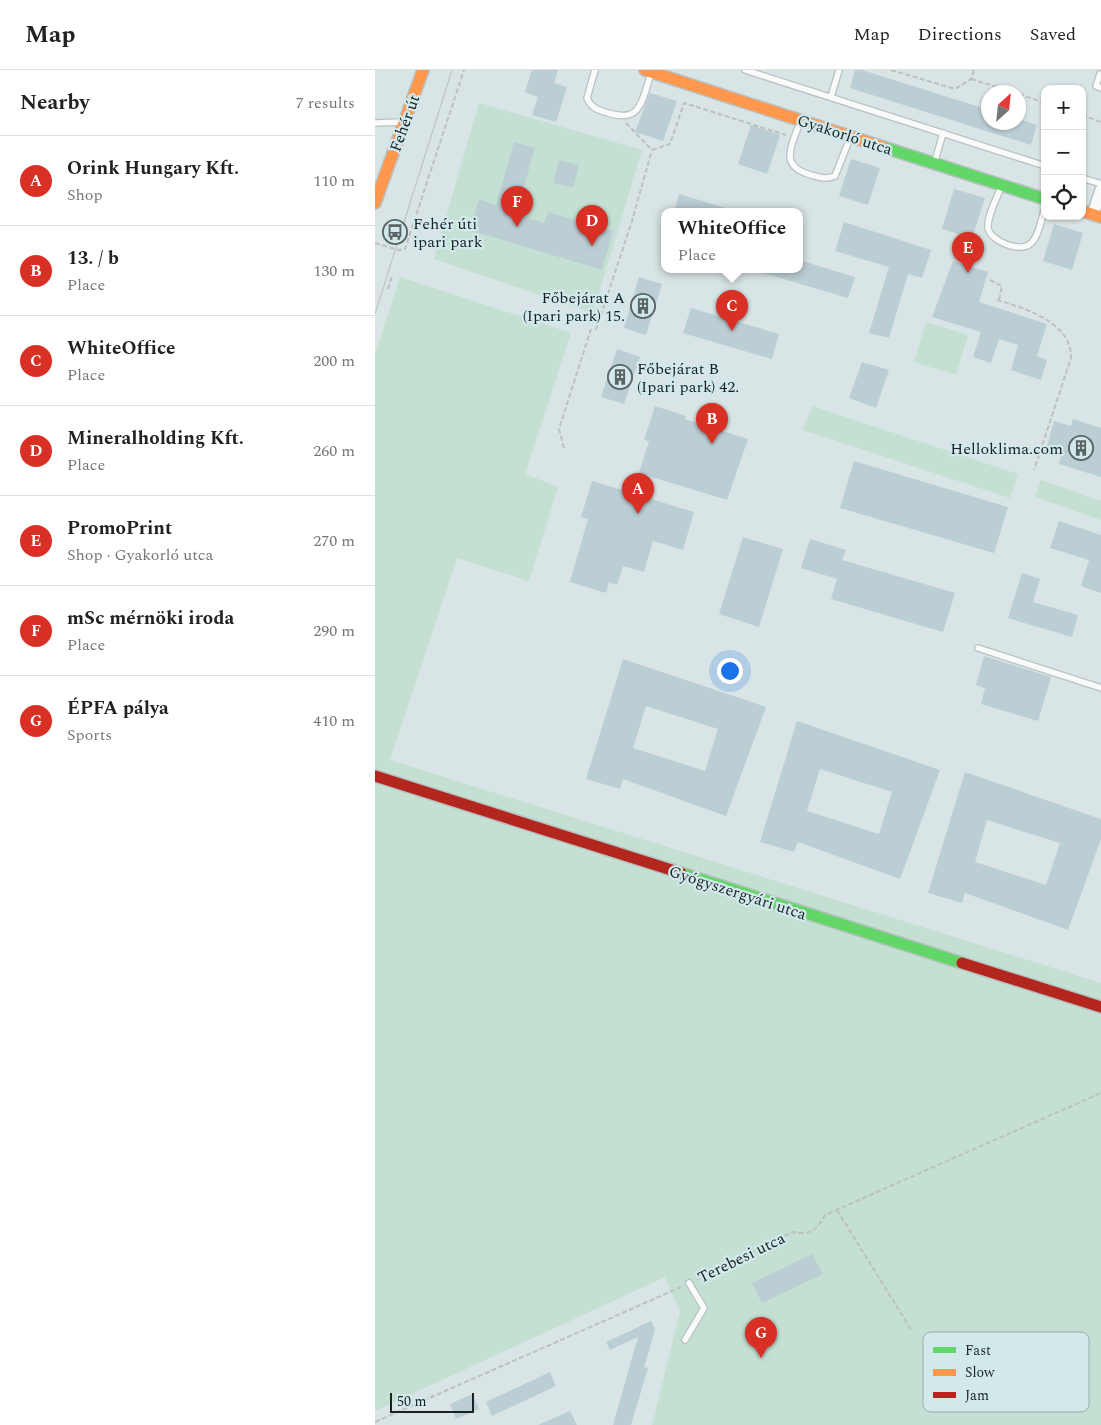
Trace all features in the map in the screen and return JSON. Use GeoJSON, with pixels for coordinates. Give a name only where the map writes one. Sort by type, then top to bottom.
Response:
{"type":"FeatureCollection","features":[{"type":"Feature","properties":{"kind":"street","name":"Fehér út"},"geometry":{"type":"LineString","coordinates":[[375,203],[384,168],[405,122],[423,70]]}},
{"type":"Feature","properties":{"kind":"street","name":"Gyakorló utca"},"geometry":{"type":"LineString","coordinates":[[648,71],[673,74],[801,120],[1041,198]]}},
{"type":"Feature","properties":{"kind":"street"},"geometry":{"type":"LineString","coordinates":[[1092,214],[1101,190]]}},
{"type":"Feature","properties":{"kind":"street","name":"Gyógyszergyári utca"},"geometry":{"type":"LineString","coordinates":[[375,776],[1101,1007]]}},
{"type":"Feature","properties":{"kind":"lane"},"geometry":{"type":"LineString","coordinates":[[595,70],[587,98],[590,104],[597,110],[620,117],[634,114],[639,108],[648,71]]}},
{"type":"Feature","properties":{"kind":"lane"},"geometry":{"type":"LineString","coordinates":[[745,70],[1041,165]]}},
{"type":"Feature","properties":{"kind":"lane"},"geometry":{"type":"LineString","coordinates":[[831,97],[839,70]]}},
{"type":"Feature","properties":{"kind":"lane"},"geometry":{"type":"LineString","coordinates":[[1100,74],[1096,86],[1101,88]]}},
{"type":"Feature","properties":{"kind":"lane"},"geometry":{"type":"LineString","coordinates":[[801,120],[790,153],[790,161],[793,168],[827,179],[835,176],[839,169],[851,136]]}},
{"type":"Feature","properties":{"kind":"lane"},"geometry":{"type":"LineString","coordinates":[[375,123],[405,122]]}},
{"type":"Feature","properties":{"kind":"lane"},"geometry":{"type":"LineString","coordinates":[[934,163],[943,133]]}},
{"type":"Feature","properties":{"kind":"lane"},"geometry":{"type":"LineString","coordinates":[[1086,179],[1101,184]]}},
{"type":"Feature","properties":{"kind":"lane"},"geometry":{"type":"LineString","coordinates":[[1001,184],[988,224],[989,230],[997,240],[1025,248],[1035,239],[1041,220]]}},
{"type":"Feature","properties":{"kind":"lane"},"geometry":{"type":"LineString","coordinates":[[978,648],[1101,688]]}},
{"type":"Feature","properties":{"kind":"lane"},"geometry":{"type":"LineString","coordinates":[[685,1340],[704,1308],[689,1283]]}},
{"type":"Feature","properties":{"kind":"path"},"geometry":{"type":"LineString","coordinates":[[375,243],[399,250],[405,249],[464,70]]}},
{"type":"Feature","properties":{"kind":"path"},"geometry":{"type":"LineString","coordinates":[[891,70],[955,89],[971,79],[974,70]]}},
{"type":"Feature","properties":{"kind":"path"},"geometry":{"type":"LineString","coordinates":[[971,79],[990,85]]}},
{"type":"Feature","properties":{"kind":"path"},"geometry":{"type":"LineString","coordinates":[[1026,96],[1041,102]]}},
{"type":"Feature","properties":{"kind":"path"},"geometry":{"type":"LineString","coordinates":[[652,150],[671,144],[684,103],[795,138]]}},
{"type":"Feature","properties":{"kind":"path"},"geometry":{"type":"LineString","coordinates":[[1086,116],[1101,122]]}},
{"type":"Feature","properties":{"kind":"path"},"geometry":{"type":"LineString","coordinates":[[620,117],[652,150]]}},
{"type":"Feature","properties":{"kind":"path"},"geometry":{"type":"LineString","coordinates":[[596,330],[632,221],[652,150]]}},
{"type":"Feature","properties":{"kind":"path"},"geometry":{"type":"LineString","coordinates":[[387,289],[392,276]]}},
{"type":"Feature","properties":{"kind":"path"},"geometry":{"type":"LineString","coordinates":[[990,280],[1002,286],[998,300],[1043,316],[1061,334],[1071,350],[1071,358],[1035,470]]}},
{"type":"Feature","properties":{"kind":"path"},"geometry":{"type":"LineString","coordinates":[[564,448],[559,429],[591,328]]}},
{"type":"Feature","properties":{"kind":"path","name":"Terebesi utca"},"geometry":{"type":"LineString","coordinates":[[375,1422],[648,1303],[793,1232],[807,1234],[818,1228],[825,1215],[1101,1093]]}},
{"type":"Feature","properties":{"kind":"path"},"geometry":{"type":"LineString","coordinates":[[837,1210],[912,1331]]}},
{"type":"Feature","properties":{"kind":"green space"},"geometry":{"type":"Polygon","coordinates":[[[479,103],[642,150],[593,313],[434,259],[479,103]]]}},
{"type":"Feature","properties":{"kind":"green space"},"geometry":{"type":"Polygon","coordinates":[[[400,277],[571,333],[525,474],[558,487],[529,581],[457,558],[390,760],[1101,983],[1101,1425],[652,1425],[680,1312],[665,1277],[375,1411],[375,355],[400,277]]]}},
{"type":"Feature","properties":{"kind":"green space"},"geometry":{"type":"Polygon","coordinates":[[[926,322],[968,335],[956,375],[914,362],[926,322]]]}},
{"type":"Feature","properties":{"kind":"green space"},"geometry":{"type":"Polygon","coordinates":[[[812,406],[1018,474],[1010,498],[803,430],[812,406]]]}},
{"type":"Feature","properties":{"kind":"green space"},"geometry":{"type":"Polygon","coordinates":[[[1041,480],[1101,501],[1101,520],[1035,497],[1041,480]]]}},
{"type":"Feature","properties":{"kind":"building"},"geometry":{"type":"Polygon","coordinates":[[[532,70],[558,70],[554,83],[567,87],[556,122],[532,115],[538,97],[525,92],[532,70]]]}},
{"type":"Feature","properties":{"kind":"building"},"geometry":{"type":"Polygon","coordinates":[[[855,70],[862,70],[981,107],[981,129],[850,88],[855,70]]]}},
{"type":"Feature","properties":{"kind":"building"},"geometry":{"type":"Polygon","coordinates":[[[650,93],[677,101],[663,141],[635,132],[650,93]]]}},
{"type":"Feature","properties":{"kind":"building"},"geometry":{"type":"Polygon","coordinates":[[[1026,121],[1037,125],[1031,145],[983,130],[1026,130],[1026,121]]]}},
{"type":"Feature","properties":{"kind":"building"},"geometry":{"type":"Polygon","coordinates":[[[751,125],[780,135],[767,174],[738,164],[751,125]]]}},
{"type":"Feature","properties":{"kind":"building"},"geometry":{"type":"Polygon","coordinates":[[[514,142],[535,148],[518,208],[521,209],[519,215],[544,223],[548,212],[613,231],[602,270],[469,230],[479,199],[496,205],[514,142]]]}},
{"type":"Feature","properties":{"kind":"building"},"geometry":{"type":"Polygon","coordinates":[[[851,159],[880,168],[868,205],[839,196],[851,159]]]}},
{"type":"Feature","properties":{"kind":"building"},"geometry":{"type":"Polygon","coordinates":[[[559,160],[579,165],[573,188],[553,183],[559,160]]]}},
{"type":"Feature","properties":{"kind":"building"},"geometry":{"type":"Polygon","coordinates":[[[954,189],[985,198],[972,238],[942,229],[954,189]]]}},
{"type":"Feature","properties":{"kind":"building"},"geometry":{"type":"Polygon","coordinates":[[[679,194],[725,208],[675,208],[679,194]]]}},
{"type":"Feature","properties":{"kind":"building"},"geometry":{"type":"Polygon","coordinates":[[[844,222],[931,250],[922,278],[908,274],[889,338],[869,333],[889,267],[835,251],[844,222]]]}},
{"type":"Feature","properties":{"kind":"building"},"geometry":{"type":"Polygon","coordinates":[[[1054,224],[1083,233],[1072,270],[1043,261],[1054,224]]]}},
{"type":"Feature","properties":{"kind":"building"},"geometry":{"type":"Polygon","coordinates":[[[803,261],[855,277],[848,298],[763,273],[803,273],[803,261]]]}},
{"type":"Feature","properties":{"kind":"building"},"geometry":{"type":"Polygon","coordinates":[[[953,261],[988,272],[979,302],[1047,324],[1037,356],[1047,360],[1041,380],[1011,370],[1018,345],[999,339],[991,363],[973,357],[981,332],[932,317],[953,261]]]}},
{"type":"Feature","properties":{"kind":"building","name":"Főbejárat A (Ipari park) 15."},"geometry":{"type":"Polygon","coordinates":[[[639,277],[662,284],[646,335],[624,328],[639,277]]]}},
{"type":"Feature","properties":{"kind":"building"},"geometry":{"type":"Polygon","coordinates":[[[691,308],[779,334],[772,359],[683,333],[691,308]]]}},
{"type":"Feature","properties":{"kind":"building","name":"Főbejárat B (Ipari park) 42."},"geometry":{"type":"Polygon","coordinates":[[[617,349],[640,357],[624,404],[601,397],[617,349]]]}},
{"type":"Feature","properties":{"kind":"building"},"geometry":{"type":"Polygon","coordinates":[[[862,362],[889,370],[876,408],[849,398],[862,362]]]}},
{"type":"Feature","properties":{"kind":"building"},"geometry":{"type":"Polygon","coordinates":[[[655,406],[686,416],[685,419],[748,439],[727,500],[639,473],[649,441],[644,440],[655,406]]]}},
{"type":"Feature","properties":{"kind":"building","name":"Helloklima.com"},"geometry":{"type":"Polygon","coordinates":[[[1073,419],[1101,428],[1101,477],[1059,464],[1062,454],[1046,449],[1054,421],[1071,426],[1073,419]]]}},
{"type":"Feature","properties":{"kind":"building"},"geometry":{"type":"Polygon","coordinates":[[[854,461],[1008,507],[994,553],[840,508],[854,461]]]}},
{"type":"Feature","properties":{"kind":"building"},"geometry":{"type":"Polygon","coordinates":[[[592,481],[694,512],[683,550],[653,541],[644,572],[623,566],[617,585],[609,582],[606,593],[570,582],[588,519],[581,517],[592,481]]]}},
{"type":"Feature","properties":{"kind":"building"},"geometry":{"type":"Polygon","coordinates":[[[1059,521],[1101,535],[1101,593],[1081,586],[1089,560],[1050,548],[1059,521]]]}},
{"type":"Feature","properties":{"kind":"building"},"geometry":{"type":"Polygon","coordinates":[[[743,537],[783,549],[759,627],[719,614],[743,537]]]}},
{"type":"Feature","properties":{"kind":"building"},"geometry":{"type":"Polygon","coordinates":[[[810,539],[846,550],[842,560],[955,593],[943,632],[831,599],[837,579],[801,568],[810,539]]]}},
{"type":"Feature","properties":{"kind":"building"},"geometry":{"type":"Polygon","coordinates":[[[1022,573],[1040,579],[1033,602],[1078,615],[1072,637],[1008,618],[1022,573]]]}},
{"type":"Feature","properties":{"kind":"building"},"geometry":{"type":"Polygon","coordinates":[[[984,656],[1051,677],[1038,721],[981,704],[985,688],[976,685],[984,656]]]}},
{"type":"Feature","properties":{"kind":"building"},"geometry":{"type":"Polygon","coordinates":[[[623,659],[766,707],[726,816],[623,779],[620,789],[586,779],[623,659]],[[646,706],[633,748],[705,771],[718,729],[646,706]]]}},
{"type":"Feature","properties":{"kind":"building"},"geometry":{"type":"Polygon","coordinates":[[[797,721],[940,770],[900,879],[798,842],[794,852],[760,842],[797,721]],[[820,769],[807,811],[879,834],[892,792],[820,769]]]}},
{"type":"Feature","properties":{"kind":"building"},"geometry":{"type":"Polygon","coordinates":[[[965,772],[1101,819],[1101,839],[1068,930],[965,893],[962,903],[928,893],[965,772]],[[987,820],[975,862],[1046,885],[1060,843],[987,820]]]}},
{"type":"Feature","properties":{"kind":"building"},"geometry":{"type":"Polygon","coordinates":[[[812,1254],[823,1274],[762,1303],[752,1283],[812,1254]]]}},
{"type":"Feature","properties":{"kind":"building"},"geometry":{"type":"Polygon","coordinates":[[[651,1321],[655,1330],[644,1367],[648,1368],[631,1425],[613,1425],[638,1337],[610,1350],[606,1342],[651,1321]]]}},
{"type":"Feature","properties":{"kind":"building"},"geometry":{"type":"Polygon","coordinates":[[[550,1372],[556,1386],[492,1416],[486,1402],[550,1372]]]}},
{"type":"Feature","properties":{"kind":"building"},"geometry":{"type":"Polygon","coordinates":[[[472,1394],[479,1409],[456,1419],[450,1404],[472,1394]]]}},
{"type":"Feature","properties":{"kind":"building"},"geometry":{"type":"Polygon","coordinates":[[[570,1411],[577,1425],[538,1425],[570,1411]]]}},
{"type":"Feature","properties":{"kind":"tram line"},"geometry":{"type":"LineString","coordinates":[[375,314],[452,70]]}},
{"type":"Feature","properties":{"kind":"traffic: fast"},"geometry":{"type":"LineString","coordinates":[[883,147],[1041,198]]}},
{"type":"Feature","properties":{"kind":"traffic: fast"},"geometry":{"type":"LineString","coordinates":[[681,873],[962,963]]}},
{"type":"Feature","properties":{"kind":"traffic: slow"},"geometry":{"type":"LineString","coordinates":[[375,203],[423,70]]}},
{"type":"Feature","properties":{"kind":"traffic: slow"},"geometry":{"type":"LineString","coordinates":[[645,70],[883,147]]}},
{"type":"Feature","properties":{"kind":"traffic: slow"},"geometry":{"type":"LineString","coordinates":[[1086,212],[1101,217]]}},
{"type":"Feature","properties":{"kind":"traffic: jam"},"geometry":{"type":"LineString","coordinates":[[375,776],[681,873]]}},
{"type":"Feature","properties":{"kind":"traffic: jam"},"geometry":{"type":"LineString","coordinates":[[962,963],[1101,1007]]}},
{"type":"Feature","properties":{"kind":"place","name":"mSc mérnöki iroda"},"geometry":{"type":"Point","coordinates":[517,227]}},
{"type":"Feature","properties":{"kind":"place","name":"Fehér úti ipari park"},"geometry":{"type":"Point","coordinates":[395,232]}},
{"type":"Feature","properties":{"kind":"place","name":"Mineralholding Kft."},"geometry":{"type":"Point","coordinates":[592,246]}},
{"type":"Feature","properties":{"kind":"place","name":"PromoPrint"},"geometry":{"type":"Point","coordinates":[968,273]}},
{"type":"Feature","properties":{"kind":"place","name":"Főbejárat A (Ipari park) 15."},"geometry":{"type":"Point","coordinates":[643,306]}},
{"type":"Feature","properties":{"kind":"place","name":"WhiteOffice"},"geometry":{"type":"Point","coordinates":[732,331]}},
{"type":"Feature","properties":{"kind":"place","name":"Főbejárat B (Ipari park) 42."},"geometry":{"type":"Point","coordinates":[620,377]}},
{"type":"Feature","properties":{"kind":"place","name":"13. / b"},"geometry":{"type":"Point","coordinates":[712,444]}},
{"type":"Feature","properties":{"kind":"place","name":"Helloklima.com"},"geometry":{"type":"Point","coordinates":[1081,448]}},
{"type":"Feature","properties":{"kind":"place","name":"Orink Hungary Kft."},"geometry":{"type":"Point","coordinates":[638,514]}},
{"type":"Feature","properties":{"kind":"place","name":"ÉPFA pálya"},"geometry":{"type":"Point","coordinates":[761,1358]}}]}
